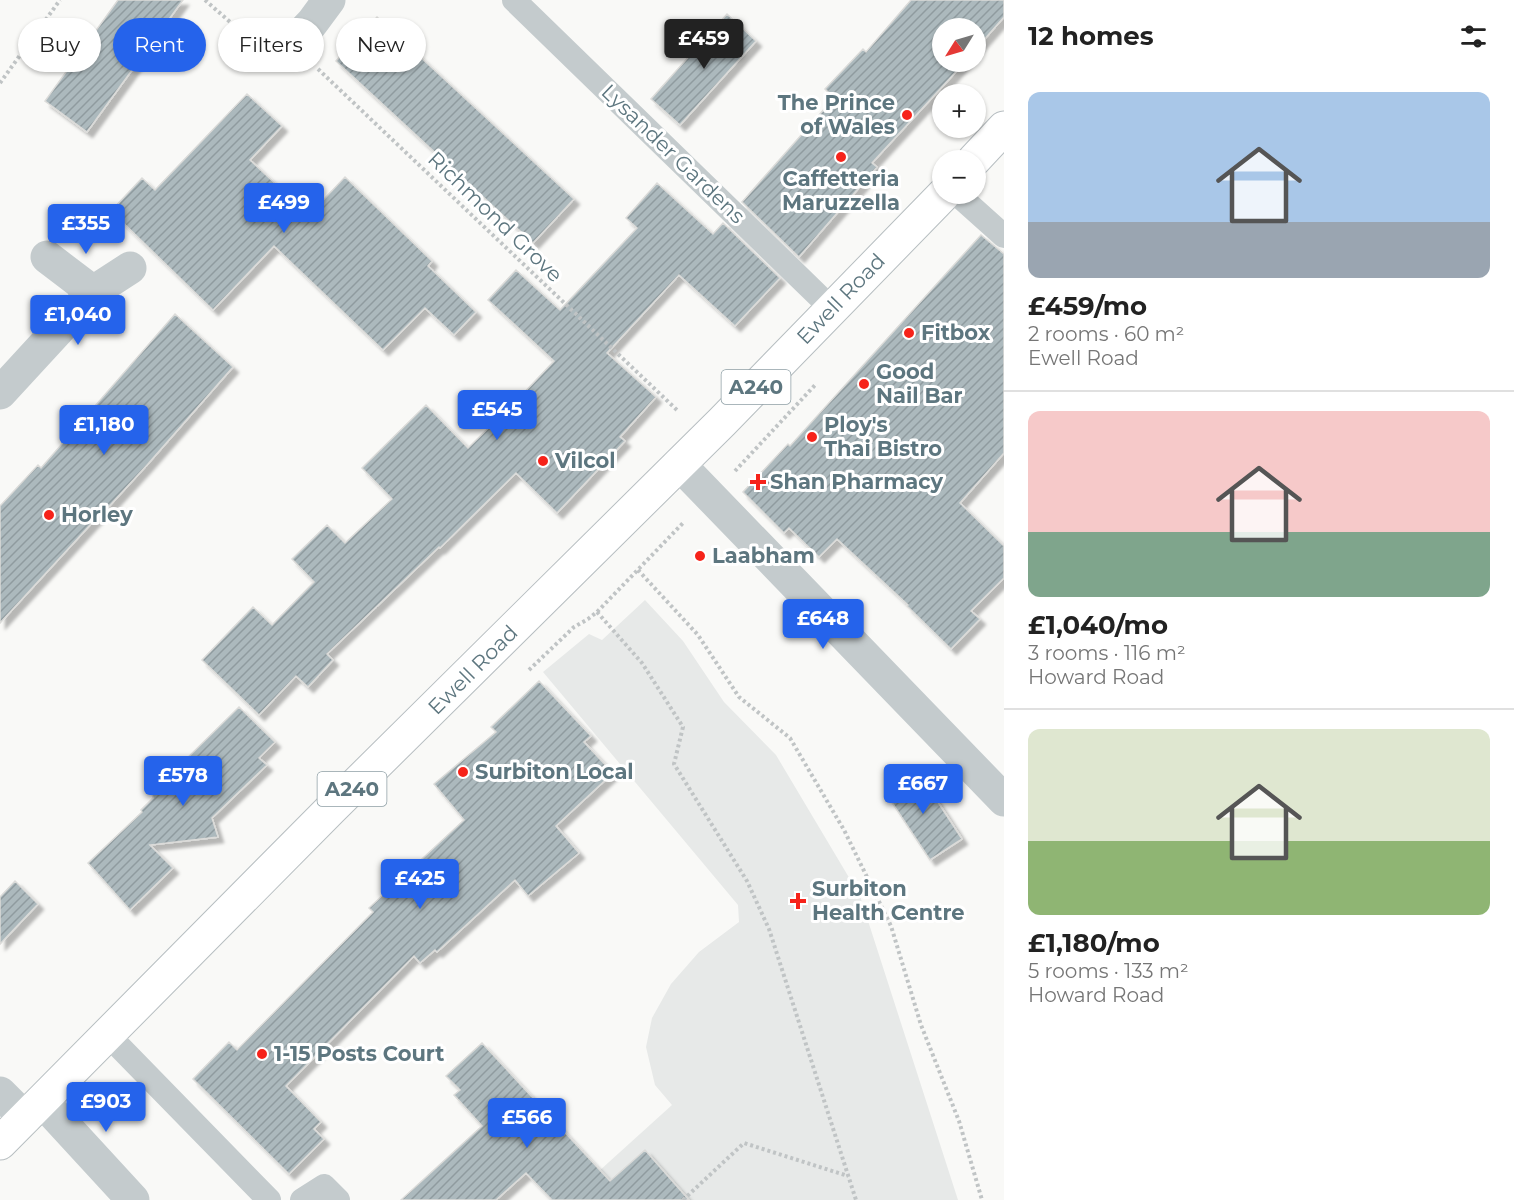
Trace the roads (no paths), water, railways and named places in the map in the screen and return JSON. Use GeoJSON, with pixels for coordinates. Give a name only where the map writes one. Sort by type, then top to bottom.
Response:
{"type":"FeatureCollection","features":[{"type":"Feature","properties":{"kind":"main road"},"geometry":{"type":"LineString","coordinates":[[983,150],[1004,128]]}},
{"type":"Feature","properties":{"kind":"main road","name":"Ewell Road"},"geometry":{"type":"LineString","coordinates":[[0,1143],[106,1034],[679,464],[934,204]]}},
{"type":"Feature","properties":{"kind":"street"},"geometry":{"type":"LineString","coordinates":[[316,18],[329,0]]}},
{"type":"Feature","properties":{"kind":"street"},"geometry":{"type":"LineString","coordinates":[[47,257],[93,292]]}},
{"type":"Feature","properties":{"kind":"street"},"geometry":{"type":"LineString","coordinates":[[0,393],[93,292],[130,268]]}},
{"type":"Feature","properties":{"kind":"street"},"geometry":{"type":"LineString","coordinates":[[679,464],[721,485],[1004,800]]}},
{"type":"Feature","properties":{"kind":"street"},"geometry":{"type":"LineString","coordinates":[[0,1093],[33,1110],[133,1200]]}},
{"type":"Feature","properties":{"kind":"lane","name":"Lysander Gardens"},"geometry":{"type":"LineString","coordinates":[[514,0],[832,309]]}},
{"type":"Feature","properties":{"kind":"lane"},"geometry":{"type":"LineString","coordinates":[[968,204],[1004,236]]}},
{"type":"Feature","properties":{"kind":"lane"},"geometry":{"type":"LineString","coordinates":[[106,1034],[270,1200]]}},
{"type":"Feature","properties":{"kind":"lane"},"geometry":{"type":"LineString","coordinates":[[302,1200],[324,1186],[338,1200]]}},
{"type":"Feature","properties":{"kind":"place","name":"The Prince of Wales"},"geometry":{"type":"Point","coordinates":[907,115]}},
{"type":"Feature","properties":{"kind":"place","name":"Caffetteria Maruzzella"},"geometry":{"type":"Point","coordinates":[841,157]}},
{"type":"Feature","properties":{"kind":"place","name":"Fitbox"},"geometry":{"type":"Point","coordinates":[909,333]}},
{"type":"Feature","properties":{"kind":"place","name":"Good Nail Bar"},"geometry":{"type":"Point","coordinates":[864,384]}},
{"type":"Feature","properties":{"kind":"place","name":"Ploy's Thai Bistro"},"geometry":{"type":"Point","coordinates":[812,437]}},
{"type":"Feature","properties":{"kind":"place","name":"Vilcol"},"geometry":{"type":"Point","coordinates":[543,461]}},
{"type":"Feature","properties":{"kind":"place","name":"Shan Pharmacy"},"geometry":{"type":"Point","coordinates":[758,482]}},
{"type":"Feature","properties":{"kind":"place","name":"Horley"},"geometry":{"type":"Point","coordinates":[49,515]}},
{"type":"Feature","properties":{"kind":"place","name":"Laabham"},"geometry":{"type":"Point","coordinates":[700,556]}},
{"type":"Feature","properties":{"kind":"place","name":"Surbiton Local"},"geometry":{"type":"Point","coordinates":[463,772]}},
{"type":"Feature","properties":{"kind":"place","name":"Surbiton Health Centre"},"geometry":{"type":"Point","coordinates":[798,901]}},
{"type":"Feature","properties":{"kind":"place","name":"1-15 Posts Court"},"geometry":{"type":"Point","coordinates":[262,1054]}}]}
